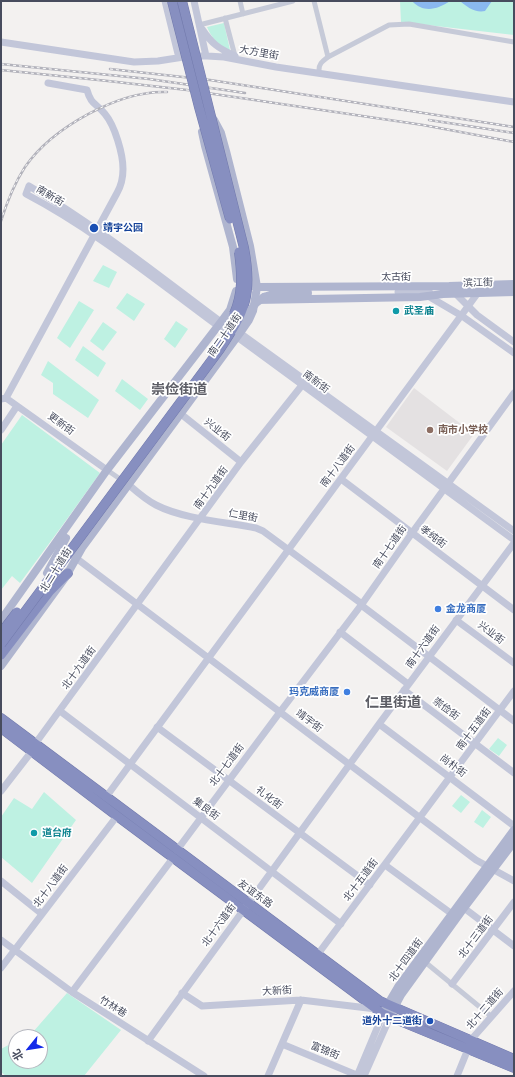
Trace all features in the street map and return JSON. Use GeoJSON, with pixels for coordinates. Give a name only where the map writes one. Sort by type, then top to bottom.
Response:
{"type":"FeatureCollection","features":[{"type":"Feature","properties":{"kind":"highway"},"geometry":{"type":"LineString","coordinates":[[1,644],[220,349],[239,318],[246,297],[249,278],[244,248],[172,1]]}},
{"type":"Feature","properties":{"kind":"highway"},"geometry":{"type":"LineString","coordinates":[[1,633],[210,352],[230,323],[238,307],[242,287],[242,277],[238,246],[203,106],[182,1]]}},
{"type":"Feature","properties":{"kind":"highway"},"geometry":{"type":"LineString","coordinates":[[1,655],[50,591],[68,573]]}},
{"type":"Feature","properties":{"kind":"highway","name":"友谊东路"},"geometry":{"type":"LineString","coordinates":[[1,718],[34,748],[117,816],[175,854]]}},
{"type":"Feature","properties":{"kind":"highway","name":"友谊东路"},"geometry":{"type":"LineString","coordinates":[[1,728],[34,748],[106,797],[175,854],[383,1013],[469,1045],[514,1059]]}},
{"type":"Feature","properties":{"kind":"highway","name":"友谊东路"},"geometry":{"type":"LineString","coordinates":[[245,906],[318,954],[380,1001],[430,1021],[469,1045],[514,1068]]}},
{"type":"Feature","properties":{"kind":"main road","name":"南二十道街"},"geometry":{"type":"LineString","coordinates":[[110,472],[230,310],[236,293],[238,279],[233,247],[205,146],[203,106]]}},
{"type":"Feature","properties":{"kind":"main road","name":"南二十道街"},"geometry":{"type":"LineString","coordinates":[[129,485],[249,320],[255,300],[257,287],[250,246],[226,151],[220,133],[203,106]]}},
{"type":"Feature","properties":{"kind":"main road"},"geometry":{"type":"LineString","coordinates":[[238,279],[257,287]]}},
{"type":"Feature","properties":{"kind":"main road","name":"滨江街"},"geometry":{"type":"LineString","coordinates":[[449,286],[514,284]]}},
{"type":"Feature","properties":{"kind":"main road","name":"太古街"},"geometry":{"type":"LineString","coordinates":[[257,287],[449,286]]}},
{"type":"Feature","properties":{"kind":"main road","name":"太古街"},"geometry":{"type":"LineString","coordinates":[[220,349],[256,303],[264,297],[273,294],[398,292]]}},
{"type":"Feature","properties":{"kind":"main road","name":"滨江街"},"geometry":{"type":"LineString","coordinates":[[443,294],[514,292]]}},
{"type":"Feature","properties":{"kind":"main road"},"geometry":{"type":"LineString","coordinates":[[236,293],[255,300]]}},
{"type":"Feature","properties":{"kind":"main road","name":"太古街"},"geometry":{"type":"LineString","coordinates":[[255,300],[428,296],[443,294]]}},
{"type":"Feature","properties":{"kind":"main road"},"geometry":{"type":"LineString","coordinates":[[47,573],[66,538],[110,472]]}},
{"type":"Feature","properties":{"kind":"main road","name":"北二十道街"},"geometry":{"type":"LineString","coordinates":[[3,615],[110,472]]}},
{"type":"Feature","properties":{"kind":"main road","name":"北二十道街"},"geometry":{"type":"LineString","coordinates":[[1,666],[68,573],[75,558],[129,485]]}},
{"type":"Feature","properties":{"kind":"main road"},"geometry":{"type":"LineString","coordinates":[[490,867],[514,830]]}},
{"type":"Feature","properties":{"kind":"main road"},"geometry":{"type":"LineString","coordinates":[[490,867],[514,842]]}},
{"type":"Feature","properties":{"kind":"main road","name":"北十四道街"},"geometry":{"type":"LineString","coordinates":[[383,1013],[401,995],[464,908],[490,867]]}},
{"type":"Feature","properties":{"kind":"main road","name":"北十四道街"},"geometry":{"type":"LineString","coordinates":[[391,1006],[452,914],[490,867]]}},
{"type":"Feature","properties":{"kind":"street"},"geometry":{"type":"LineString","coordinates":[[165,1],[178,54]]}},
{"type":"Feature","properties":{"kind":"street"},"geometry":{"type":"LineString","coordinates":[[194,1],[206,55]]}},
{"type":"Feature","properties":{"kind":"street"},"geometry":{"type":"LineString","coordinates":[[240,1],[243,14]]}},
{"type":"Feature","properties":{"kind":"street"},"geometry":{"type":"LineString","coordinates":[[199,25],[293,1]]}},
{"type":"Feature","properties":{"kind":"street"},"geometry":{"type":"LineString","coordinates":[[314,1],[328,57]]}},
{"type":"Feature","properties":{"kind":"street"},"geometry":{"type":"LineString","coordinates":[[225,18],[235,56]]}},
{"type":"Feature","properties":{"kind":"street"},"geometry":{"type":"LineString","coordinates":[[319,70],[319,66],[328,57],[380,28],[394,24],[410,24],[514,42]]}},
{"type":"Feature","properties":{"kind":"street"},"geometry":{"type":"LineString","coordinates":[[199,25],[218,49],[235,56]]}},
{"type":"Feature","properties":{"kind":"street","name":"大方里街"},"geometry":{"type":"LineString","coordinates":[[1,38],[132,58],[146,58],[178,54],[235,56],[514,101]]}},
{"type":"Feature","properties":{"kind":"street","name":"大方里街"},"geometry":{"type":"LineString","coordinates":[[1,42],[134,62],[149,62],[206,55],[224,57],[276,67],[514,101]]}},
{"type":"Feature","properties":{"kind":"street"},"geometry":{"type":"LineString","coordinates":[[3,399],[93,231],[119,189],[123,170],[115,131],[104,112],[90,100],[87,90],[48,83]]}},
{"type":"Feature","properties":{"kind":"street","name":"南新街"},"geometry":{"type":"LineString","coordinates":[[93,231],[26,194],[29,186],[93,231],[220,324],[238,335],[374,434],[445,490],[514,541]]}},
{"type":"Feature","properties":{"kind":"street","name":"南十八道街"},"geometry":{"type":"LineString","coordinates":[[209,658],[484,285]]}},
{"type":"Feature","properties":{"kind":"street"},"geometry":{"type":"LineString","coordinates":[[449,286],[477,314],[514,342]]}},
{"type":"Feature","properties":{"kind":"street","name":"太古街"},"geometry":{"type":"LineString","coordinates":[[398,292],[443,294]]}},
{"type":"Feature","properties":{"kind":"street"},"geometry":{"type":"LineString","coordinates":[[428,296],[462,316],[514,353]]}},
{"type":"Feature","properties":{"kind":"street","name":"南新街"},"geometry":{"type":"LineString","coordinates":[[238,335],[303,384],[374,434],[449,483],[514,531]]}},
{"type":"Feature","properties":{"kind":"street","name":"南十九道街"},"geometry":{"type":"LineString","coordinates":[[137,604],[242,462],[303,384]]}},
{"type":"Feature","properties":{"kind":"street","name":"南十七道街"},"geometry":{"type":"LineString","coordinates":[[280,712],[361,605],[514,393]]}},
{"type":"Feature","properties":{"kind":"street","name":"更新街"},"geometry":{"type":"LineString","coordinates":[[3,399],[17,406],[110,472]]}},
{"type":"Feature","properties":{"kind":"street"},"geometry":{"type":"LineString","coordinates":[[1,430],[17,406]]}},
{"type":"Feature","properties":{"kind":"street","name":"兴业街"},"geometry":{"type":"LineString","coordinates":[[181,414],[242,462]]}},
{"type":"Feature","properties":{"kind":"street"},"geometry":{"type":"LineString","coordinates":[[110,472],[129,485]]}},
{"type":"Feature","properties":{"kind":"street","name":"孝纯街"},"geometry":{"type":"LineString","coordinates":[[341,479],[514,610]]}},
{"type":"Feature","properties":{"kind":"street","name":"仁里街"},"geometry":{"type":"LineString","coordinates":[[129,485],[154,505],[165,509],[264,531],[514,721]]}},
{"type":"Feature","properties":{"kind":"street","name":"南十六道街"},"geometry":{"type":"LineString","coordinates":[[350,764],[514,541]]}},
{"type":"Feature","properties":{"kind":"street","name":"靖宇街"},"geometry":{"type":"LineString","coordinates":[[56,543],[476,860],[514,881]]}},
{"type":"Feature","properties":{"kind":"street","name":"北十九道街"},"geometry":{"type":"LineString","coordinates":[[1,791],[34,748],[137,604]]}},
{"type":"Feature","properties":{"kind":"street","name":"兴业街"},"geometry":{"type":"LineString","coordinates":[[456,620],[513,660]]}},
{"type":"Feature","properties":{"kind":"street","name":"崇俭街"},"geometry":{"type":"LineString","coordinates":[[340,632],[475,744],[514,773]]}},
{"type":"Feature","properties":{"kind":"street"},"geometry":{"type":"LineString","coordinates":[[106,797],[209,658]]}},
{"type":"Feature","properties":{"kind":"street","name":"南十五道街"},"geometry":{"type":"LineString","coordinates":[[420,817],[514,691]]}},
{"type":"Feature","properties":{"kind":"street","name":"集良街"},"geometry":{"type":"LineString","coordinates":[[60,711],[341,924]]}},
{"type":"Feature","properties":{"kind":"street","name":"北十七道街"},"geometry":{"type":"LineString","coordinates":[[72,992],[280,712]]}},
{"type":"Feature","properties":{"kind":"street","name":"尚朴街"},"geometry":{"type":"LineString","coordinates":[[379,724],[514,826]]}},
{"type":"Feature","properties":{"kind":"street","name":"礼化街"},"geometry":{"type":"LineString","coordinates":[[157,727],[370,885]]}},
{"type":"Feature","properties":{"kind":"street","name":"北十六道街"},"geometry":{"type":"LineString","coordinates":[[148,1040],[350,764]]}},
{"type":"Feature","properties":{"kind":"street","name":"北十八道街"},"geometry":{"type":"LineString","coordinates":[[1,968],[117,816]]}},
{"type":"Feature","properties":{"kind":"street","name":"北十五道街"},"geometry":{"type":"LineString","coordinates":[[318,954],[420,817]]}},
{"type":"Feature","properties":{"kind":"street"},"geometry":{"type":"LineString","coordinates":[[385,865],[452,914]]}},
{"type":"Feature","properties":{"kind":"street"},"geometry":{"type":"LineString","coordinates":[[1,881],[42,914]]}},
{"type":"Feature","properties":{"kind":"street","name":"北十三道街"},"geometry":{"type":"LineString","coordinates":[[452,984],[514,902]]}},
{"type":"Feature","properties":{"kind":"street"},"geometry":{"type":"LineString","coordinates":[[464,908],[514,946]]}},
{"type":"Feature","properties":{"kind":"street","name":"竹林巷"},"geometry":{"type":"LineString","coordinates":[[1,940],[72,992],[204,1076]]}},
{"type":"Feature","properties":{"kind":"street"},"geometry":{"type":"LineString","coordinates":[[425,962],[492,1017]]}},
{"type":"Feature","properties":{"kind":"street","name":"北十二道街"},"geometry":{"type":"LineString","coordinates":[[457,1076],[469,1045],[514,991]]}},
{"type":"Feature","properties":{"kind":"street","name":"大新街"},"geometry":{"type":"LineString","coordinates":[[182,993],[202,1006],[301,1000],[383,1013]]}},
{"type":"Feature","properties":{"kind":"street"},"geometry":{"type":"LineString","coordinates":[[268,1076],[301,1000]]}},
{"type":"Feature","properties":{"kind":"street","name":"北十四道街"},"geometry":{"type":"LineString","coordinates":[[360,1076],[383,1013]]}},
{"type":"Feature","properties":{"kind":"street","name":"富锦街"},"geometry":{"type":"LineString","coordinates":[[282,1044],[360,1076]]}},
{"type":"Feature","properties":{"kind":"shaded area","name":"南市小学校"},"geometry":{"type":"Polygon","coordinates":[[[414,388],[474,434],[447,471],[386,427],[414,388]]]}},
{"type":"Feature","properties":{"kind":"green space"},"geometry":{"type":"Polygon","coordinates":[[[400,1],[514,1],[514,35],[401,22],[400,1]]]}},
{"type":"Feature","properties":{"kind":"green space"},"geometry":{"type":"Polygon","coordinates":[[[224,23],[230,50],[219,45],[207,27],[224,23]]]}},
{"type":"Feature","properties":{"kind":"green space"},"geometry":{"type":"Polygon","coordinates":[[[103,265],[117,272],[109,288],[93,281],[103,265]]]}},
{"type":"Feature","properties":{"kind":"green space"},"geometry":{"type":"Polygon","coordinates":[[[127,293],[145,304],[134,321],[116,308],[127,293]]]}},
{"type":"Feature","properties":{"kind":"green space"},"geometry":{"type":"Polygon","coordinates":[[[79,301],[94,310],[70,348],[57,338],[79,301]]]}},
{"type":"Feature","properties":{"kind":"green space"},"geometry":{"type":"Polygon","coordinates":[[[176,321],[188,329],[175,348],[164,339],[176,321]]]}},
{"type":"Feature","properties":{"kind":"green space"},"geometry":{"type":"Polygon","coordinates":[[[103,322],[117,332],[103,351],[90,341],[103,322]]]}},
{"type":"Feature","properties":{"kind":"green space"},"geometry":{"type":"Polygon","coordinates":[[[83,346],[106,363],[98,377],[75,360],[83,346]]]}},
{"type":"Feature","properties":{"kind":"green space"},"geometry":{"type":"Polygon","coordinates":[[[48,361],[99,400],[88,418],[53,394],[53,383],[41,375],[48,361]]]}},
{"type":"Feature","properties":{"kind":"green space"},"geometry":{"type":"Polygon","coordinates":[[[122,379],[148,399],[140,410],[115,391],[122,379]]]}},
{"type":"Feature","properties":{"kind":"green space"},"geometry":{"type":"Polygon","coordinates":[[[22,415],[100,473],[20,583],[12,576],[1,590],[1,445],[22,415]]]}},
{"type":"Feature","properties":{"kind":"green space"},"geometry":{"type":"Polygon","coordinates":[[[498,738],[507,745],[499,756],[489,749],[498,738]]]}},
{"type":"Feature","properties":{"kind":"green space"},"geometry":{"type":"Polygon","coordinates":[[[44,792],[76,820],[32,883],[1,857],[1,817],[14,798],[32,809],[44,792]]]}},
{"type":"Feature","properties":{"kind":"green space"},"geometry":{"type":"Polygon","coordinates":[[[461,795],[470,802],[461,813],[452,806],[461,795]]]}},
{"type":"Feature","properties":{"kind":"green space"},"geometry":{"type":"Polygon","coordinates":[[[482,810],[491,817],[483,828],[474,822],[482,810]]]}},
{"type":"Feature","properties":{"kind":"green space"},"geometry":{"type":"Polygon","coordinates":[[[67,993],[121,1030],[84,1076],[6,1076],[1,1072],[1,1049],[8,1045],[8,1069],[48,1069],[48,1029],[36,1029],[67,993]]]}},
{"type":"Feature","properties":{"kind":"water"},"geometry":{"type":"Polygon","coordinates":[[[412,1],[450,1],[435,8],[425,9],[416,5],[412,1]]]}},
{"type":"Feature","properties":{"kind":"water"},"geometry":{"type":"Polygon","coordinates":[[[460,1],[492,1],[485,11],[478,11],[471,9],[460,1]]]}},
{"type":"Feature","properties":{"kind":"railway"},"geometry":{"type":"LineString","coordinates":[[1,64],[149,79],[245,93]]}},
{"type":"Feature","properties":{"kind":"railway"},"geometry":{"type":"LineString","coordinates":[[110,69],[210,80],[514,127]]}},
{"type":"Feature","properties":{"kind":"railway"},"geometry":{"type":"LineString","coordinates":[[1,70],[187,90],[423,125],[514,142]]}},
{"type":"Feature","properties":{"kind":"railway"},"geometry":{"type":"LineString","coordinates":[[1,221],[11,193],[25,167],[37,152],[52,139],[88,114],[108,105],[128,97],[148,93],[167,92]]}},
{"type":"Feature","properties":{"kind":"railway"},"geometry":{"type":"LineString","coordinates":[[429,120],[514,133]]}},
{"type":"Feature","properties":{"kind":"place","name":"靖宇公园"},"geometry":{"type":"Point","coordinates":[94,228]}},
{"type":"Feature","properties":{"kind":"place","name":"武圣庙"},"geometry":{"type":"Point","coordinates":[396,311]}},
{"type":"Feature","properties":{"kind":"place","name":"南市小学校"},"geometry":{"type":"Point","coordinates":[430,430]}},
{"type":"Feature","properties":{"kind":"place","name":"金龙商厦"},"geometry":{"type":"Point","coordinates":[438,609]}},
{"type":"Feature","properties":{"kind":"place","name":"玛克威商厦"},"geometry":{"type":"Point","coordinates":[347,692]}},
{"type":"Feature","properties":{"kind":"place","name":"道台府"},"geometry":{"type":"Point","coordinates":[34,833]}},
{"type":"Feature","properties":{"kind":"place","name":"道外十二道街"},"geometry":{"type":"Point","coordinates":[430,1021]}},
{"type":"Feature","properties":{"kind":"district","name":"崇俭街道"},"geometry":{"type":"Point","coordinates":[179,390]}},
{"type":"Feature","properties":{"kind":"district","name":"仁里街道"},"geometry":{"type":"Point","coordinates":[393,703]}}]}
